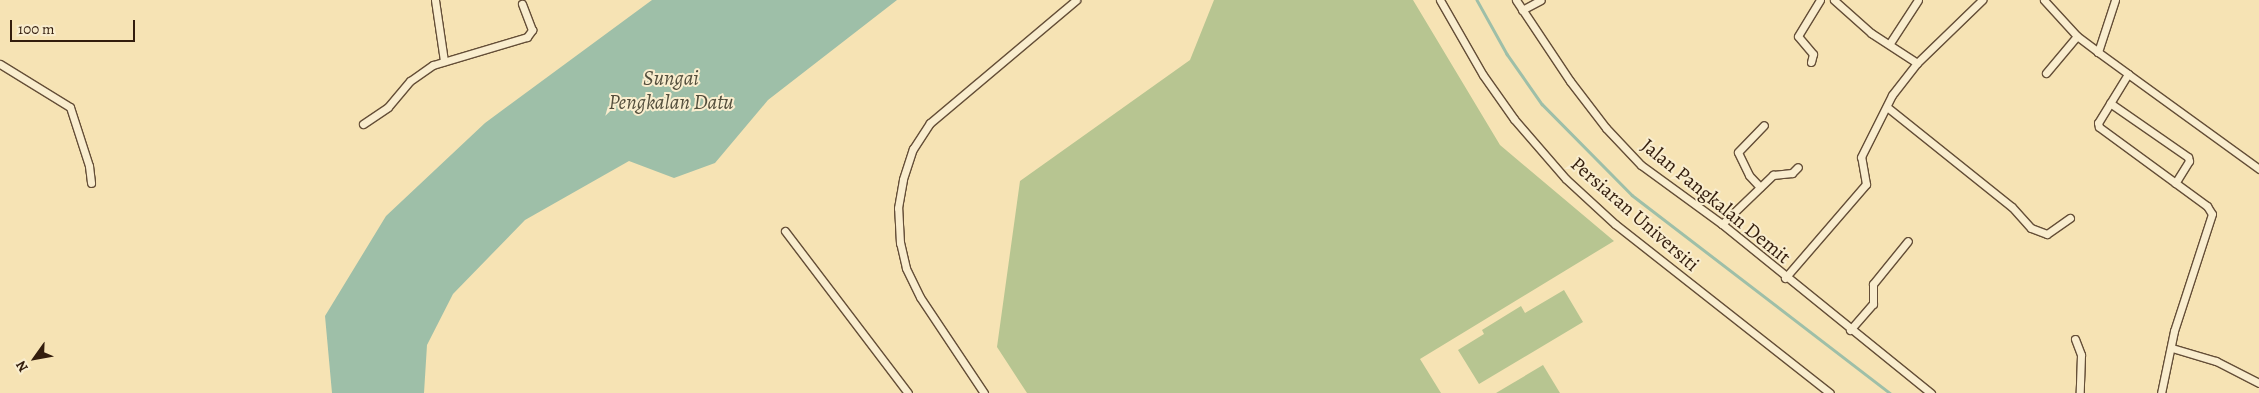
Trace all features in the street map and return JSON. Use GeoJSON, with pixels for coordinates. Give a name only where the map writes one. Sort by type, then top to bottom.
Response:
{"type":"FeatureCollection","features":[{"type":"Feature","properties":{"kind":"street"},"geometry":{"type":"LineString","coordinates":[[435,0],[444,61]]}},
{"type":"Feature","properties":{"kind":"street"},"geometry":{"type":"LineString","coordinates":[[984,393],[920,297],[906,268],[900,242],[898,208],[904,179],[913,149],[930,123],[954,100],[1076,0]]}},
{"type":"Feature","properties":{"kind":"street","name":"Persiaran Universiti"},"geometry":{"type":"LineString","coordinates":[[1440,0],[1504,104],[1566,179],[1616,224],[1830,393]]}},
{"type":"Feature","properties":{"kind":"street","name":"Jalan Pangkalan Demit"},"geometry":{"type":"LineString","coordinates":[[1516,0],[1606,128],[1641,165],[1722,224],[1785,278],[1931,393]]}},
{"type":"Feature","properties":{"kind":"street"},"geometry":{"type":"LineString","coordinates":[[1522,10],[1541,0]]}},
{"type":"Feature","properties":{"kind":"street"},"geometry":{"type":"LineString","coordinates":[[1811,62],[1813,54],[1798,36],[1820,0]]}},
{"type":"Feature","properties":{"kind":"street"},"geometry":{"type":"LineString","coordinates":[[1834,0],[1871,33],[1890,43],[1917,63]]}},
{"type":"Feature","properties":{"kind":"street"},"geometry":{"type":"LineString","coordinates":[[1890,43],[1918,0]]}},
{"type":"Feature","properties":{"kind":"street"},"geometry":{"type":"LineString","coordinates":[[1785,278],[1866,184],[1861,157],[1892,95],[1917,63],[1982,0]]}},
{"type":"Feature","properties":{"kind":"street"},"geometry":{"type":"LineString","coordinates":[[2044,0],[2077,36],[2259,169]]}},
{"type":"Feature","properties":{"kind":"street"},"geometry":{"type":"LineString","coordinates":[[2098,52],[2115,0]]}},
{"type":"Feature","properties":{"kind":"street"},"geometry":{"type":"LineString","coordinates":[[363,124],[388,107],[410,81],[444,61],[527,37],[532,30],[522,4]]}},
{"type":"Feature","properties":{"kind":"street"},"geometry":{"type":"LineString","coordinates":[[2046,74],[2077,36]]}},
{"type":"Feature","properties":{"kind":"street"},"geometry":{"type":"LineString","coordinates":[[0,64],[70,107],[89,166],[91,183]]}},
{"type":"Feature","properties":{"kind":"street"},"geometry":{"type":"LineString","coordinates":[[2128,74],[2110,103],[2099,127],[2175,183],[2212,214],[2174,331],[2172,348],[2161,393]]}},
{"type":"Feature","properties":{"kind":"street"},"geometry":{"type":"LineString","coordinates":[[2110,103],[2188,157],[2190,162],[2175,183]]}},
{"type":"Feature","properties":{"kind":"street"},"geometry":{"type":"LineString","coordinates":[[1887,107],[1910,123],[2041,234],[2052,232],[2070,218]]}},
{"type":"Feature","properties":{"kind":"street"},"geometry":{"type":"LineString","coordinates":[[1760,187],[1749,176],[1738,152],[1764,125]]}},
{"type":"Feature","properties":{"kind":"street"},"geometry":{"type":"LineString","coordinates":[[1722,224],[1775,173],[1788,174],[1798,167]]}},
{"type":"Feature","properties":{"kind":"street"},"geometry":{"type":"LineString","coordinates":[[785,231],[908,393]]}},
{"type":"Feature","properties":{"kind":"street"},"geometry":{"type":"LineString","coordinates":[[1850,330],[1873,304],[1873,284],[1908,241]]}},
{"type":"Feature","properties":{"kind":"street"},"geometry":{"type":"LineString","coordinates":[[2075,339],[2082,355],[2080,393]]}},
{"type":"Feature","properties":{"kind":"street"},"geometry":{"type":"LineString","coordinates":[[2172,348],[2216,362],[2259,383]]}},
{"type":"Feature","properties":{"kind":"shaded area"},"geometry":{"type":"Polygon","coordinates":[[[1214,0],[1413,0],[1500,145],[1614,241],[1420,359],[1441,393],[1027,393],[997,347],[1020,181],[1190,60],[1214,0]]]}},
{"type":"Feature","properties":{"kind":"shaded area"},"geometry":{"type":"Polygon","coordinates":[[[1564,290],[1583,322],[1479,384],[1458,350],[1484,334],[1482,330],[1521,306],[1525,313],[1564,290]]]}},
{"type":"Feature","properties":{"kind":"shaded area"},"geometry":{"type":"Polygon","coordinates":[[[1543,365],[1560,393],[1496,393],[1543,365]]]}},
{"type":"Feature","properties":{"kind":"water","name":"Sungai Pengkalan Datu"},"geometry":{"type":"Polygon","coordinates":[[[652,0],[897,0],[768,100],[715,163],[674,178],[629,161],[525,220],[453,294],[427,345],[424,393],[332,393],[325,316],[386,216],[485,123],[652,0]]]}},
{"type":"Feature","properties":{"kind":"waterway"},"geometry":{"type":"LineString","coordinates":[[1477,0],[1507,54],[1542,104],[1632,195],[1890,393]]}}]}
